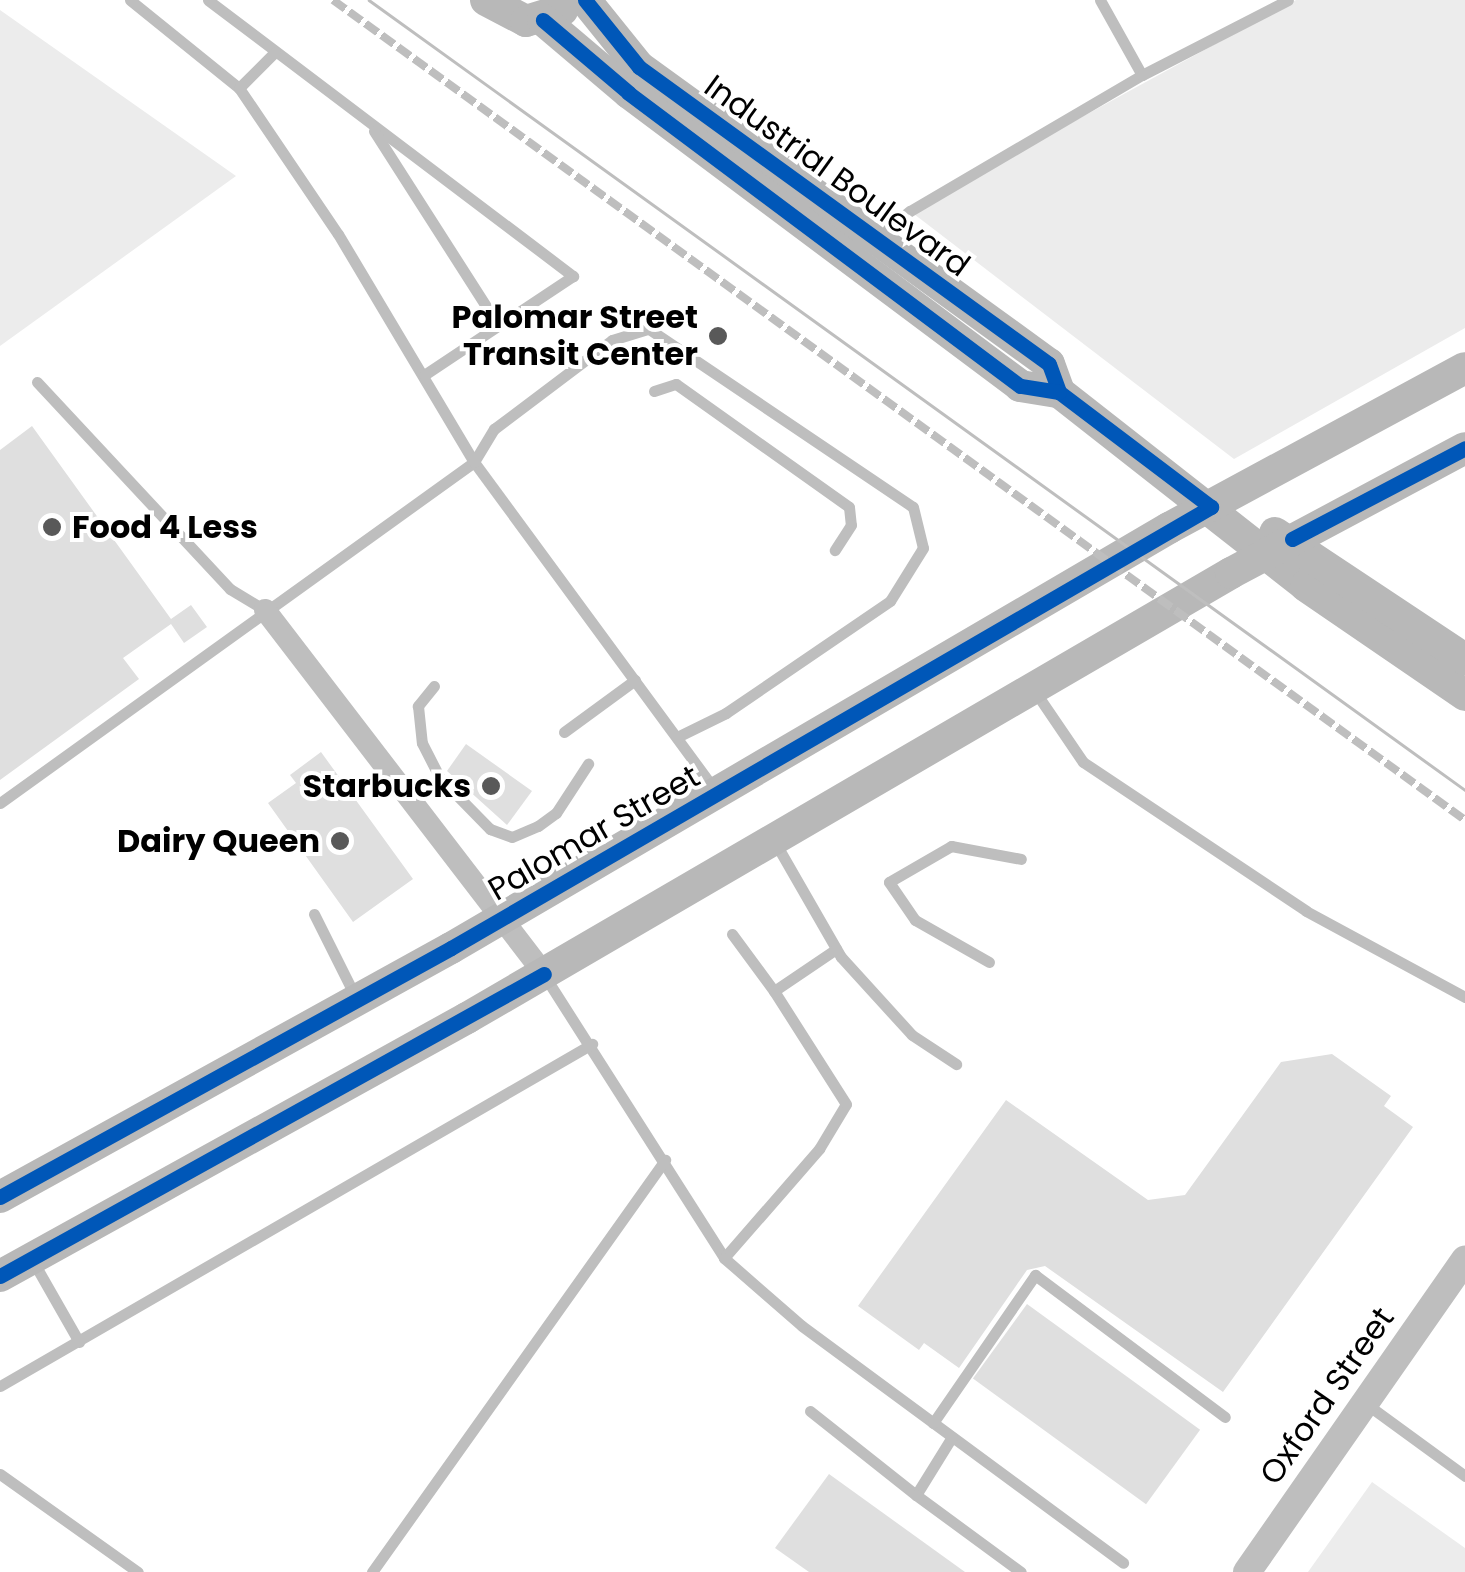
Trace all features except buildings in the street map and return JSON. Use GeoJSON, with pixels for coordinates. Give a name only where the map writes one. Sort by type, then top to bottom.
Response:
{"type":"FeatureCollection","features":[{"type":"Feature","properties":{"kind":"main road","name":"Industrial Boulevard"},"geometry":{"type":"LineString","coordinates":[[486,0],[510,18],[543,20],[629,93],[1020,386],[1059,392],[1211,507],[1465,659]]}},
{"type":"Feature","properties":{"kind":"main road"},"geometry":{"type":"LineString","coordinates":[[543,20],[573,0]]}},
{"type":"Feature","properties":{"kind":"main road","name":"Industrial Boulevard"},"geometry":{"type":"LineString","coordinates":[[585,0],[639,67],[1050,364],[1059,392]]}},
{"type":"Feature","properties":{"kind":"main road","name":"Palomar Street"},"geometry":{"type":"LineString","coordinates":[[0,1197],[501,919],[1211,507],[1465,368]]}},
{"type":"Feature","properties":{"kind":"main road"},"geometry":{"type":"LineString","coordinates":[[0,1276],[544,974],[1278,547],[1465,448]]}},
{"type":"Feature","properties":{"kind":"main road","name":"Industrial Boulevard"},"geometry":{"type":"LineString","coordinates":[[1278,547],[1465,694]]}},
{"type":"Feature","properties":{"kind":"street"},"geometry":{"type":"LineString","coordinates":[[265,610],[544,974]]}},
{"type":"Feature","properties":{"kind":"street","name":"Oxford Street"},"geometry":{"type":"LineString","coordinates":[[1247,1572],[1465,1260]]}},
{"type":"Feature","properties":{"kind":"lane"},"geometry":{"type":"LineString","coordinates":[[130,0],[239,88],[424,375],[474,462],[718,793]]}},
{"type":"Feature","properties":{"kind":"lane"},"geometry":{"type":"LineString","coordinates":[[208,0],[573,276],[424,375]]}},
{"type":"Feature","properties":{"kind":"lane"},"geometry":{"type":"LineString","coordinates":[[1100,0],[1142,74]]}},
{"type":"Feature","properties":{"kind":"lane"},"geometry":{"type":"LineString","coordinates":[[877,238],[910,211],[1142,74],[1279,2]]}},
{"type":"Feature","properties":{"kind":"lane"},"geometry":{"type":"LineString","coordinates":[[239,88],[275,52]]}},
{"type":"Feature","properties":{"kind":"lane"},"geometry":{"type":"LineString","coordinates":[[367,121],[498,326]]}},
{"type":"Feature","properties":{"kind":"lane"},"geometry":{"type":"LineString","coordinates":[[0,803],[474,462],[509,418],[612,340],[649,330],[698,356],[913,507],[923,548],[890,600],[726,714],[677,737]]}},
{"type":"Feature","properties":{"kind":"lane"},"geometry":{"type":"LineString","coordinates":[[37,382],[230,589],[265,610]]}},
{"type":"Feature","properties":{"kind":"lane"},"geometry":{"type":"LineString","coordinates":[[654,390],[676,384],[848,507],[851,526],[836,550]]}},
{"type":"Feature","properties":{"kind":"lane"},"geometry":{"type":"LineString","coordinates":[[564,732],[635,680]]}},
{"type":"Feature","properties":{"kind":"lane"},"geometry":{"type":"LineString","coordinates":[[434,686],[418,706],[422,744],[439,777],[490,829],[512,837],[538,826],[556,813],[588,764]]}},
{"type":"Feature","properties":{"kind":"lane"},"geometry":{"type":"LineString","coordinates":[[1034,690],[1084,762],[1306,910],[1465,997]]}},
{"type":"Feature","properties":{"kind":"lane"},"geometry":{"type":"LineString","coordinates":[[774,840],[836,949],[912,1035],[956,1064]]}},
{"type":"Feature","properties":{"kind":"lane"},"geometry":{"type":"LineString","coordinates":[[989,962],[914,920],[889,882],[951,846],[1021,858]]}},
{"type":"Feature","properties":{"kind":"lane"},"geometry":{"type":"LineString","coordinates":[[314,914],[357,1000]]}},
{"type":"Feature","properties":{"kind":"lane"},"geometry":{"type":"LineString","coordinates":[[724,1258],[819,1149],[846,1104],[732,934]]}},
{"type":"Feature","properties":{"kind":"lane"},"geometry":{"type":"LineString","coordinates":[[774,992],[836,949]]}},
{"type":"Feature","properties":{"kind":"lane"},"geometry":{"type":"LineString","coordinates":[[544,974],[592,1044],[724,1258],[802,1326],[1122,1563]]}},
{"type":"Feature","properties":{"kind":"lane"},"geometry":{"type":"LineString","coordinates":[[0,1386],[592,1044]]}},
{"type":"Feature","properties":{"kind":"lane"},"geometry":{"type":"LineString","coordinates":[[372,1572],[665,1160]]}},
{"type":"Feature","properties":{"kind":"lane"},"geometry":{"type":"LineString","coordinates":[[32,1258],[79,1342]]}},
{"type":"Feature","properties":{"kind":"lane"},"geometry":{"type":"LineString","coordinates":[[933,1423],[1035,1275],[1225,1416]]}},
{"type":"Feature","properties":{"kind":"lane"},"geometry":{"type":"LineString","coordinates":[[1365,1403],[1463,1471]]}},
{"type":"Feature","properties":{"kind":"lane"},"geometry":{"type":"LineString","coordinates":[[810,1411],[1022,1572]]}},
{"type":"Feature","properties":{"kind":"lane"},"geometry":{"type":"LineString","coordinates":[[916,1495],[952,1437]]}},
{"type":"Feature","properties":{"kind":"lane"},"geometry":{"type":"LineString","coordinates":[[0,1474],[138,1572]]}},
{"type":"Feature","properties":{"kind":"shaded area"},"geometry":{"type":"Polygon","coordinates":[[[1296,0],[1465,0],[1465,328],[1234,459],[910,211],[1296,0]]]}},
{"type":"Feature","properties":{"kind":"shaded area"},"geometry":{"type":"Polygon","coordinates":[[[0,10],[236,176],[0,346],[0,10]]]}},
{"type":"Feature","properties":{"kind":"shaded area"},"geometry":{"type":"Polygon","coordinates":[[[1372,1482],[1465,1548],[1465,1572],[1308,1572],[1372,1482]]]}},
{"type":"Feature","properties":{"kind":"tram line"},"geometry":{"type":"LineString","coordinates":[[369,0],[1465,790]]}},
{"type":"Feature","properties":{"kind":"railway"},"geometry":{"type":"LineString","coordinates":[[333,0],[1465,820]]}},
{"type":"Feature","properties":{"kind":"cycle path"},"geometry":{"type":"LineString","coordinates":[[585,0],[639,67],[1049,364],[1059,392]]}},
{"type":"Feature","properties":{"kind":"cycle path"},"geometry":{"type":"LineString","coordinates":[[0,1197],[451,948],[1211,507],[1059,392],[1020,386],[629,93],[543,20]]}},
{"type":"Feature","properties":{"kind":"cycle path"},"geometry":{"type":"LineString","coordinates":[[1292,539],[1465,448]]}},
{"type":"Feature","properties":{"kind":"cycle path"},"geometry":{"type":"LineString","coordinates":[[0,1276],[544,974]]}},
{"type":"Feature","properties":{"kind":"place","name":"Palomar Street Transit Center"},"geometry":{"type":"Point","coordinates":[718,336]}},
{"type":"Feature","properties":{"kind":"place","name":"Food 4 Less"},"geometry":{"type":"Point","coordinates":[52,527]}},
{"type":"Feature","properties":{"kind":"place","name":"Starbucks"},"geometry":{"type":"Point","coordinates":[491,786]}},
{"type":"Feature","properties":{"kind":"place","name":"Dairy Queen"},"geometry":{"type":"Point","coordinates":[340,841]}}]}
